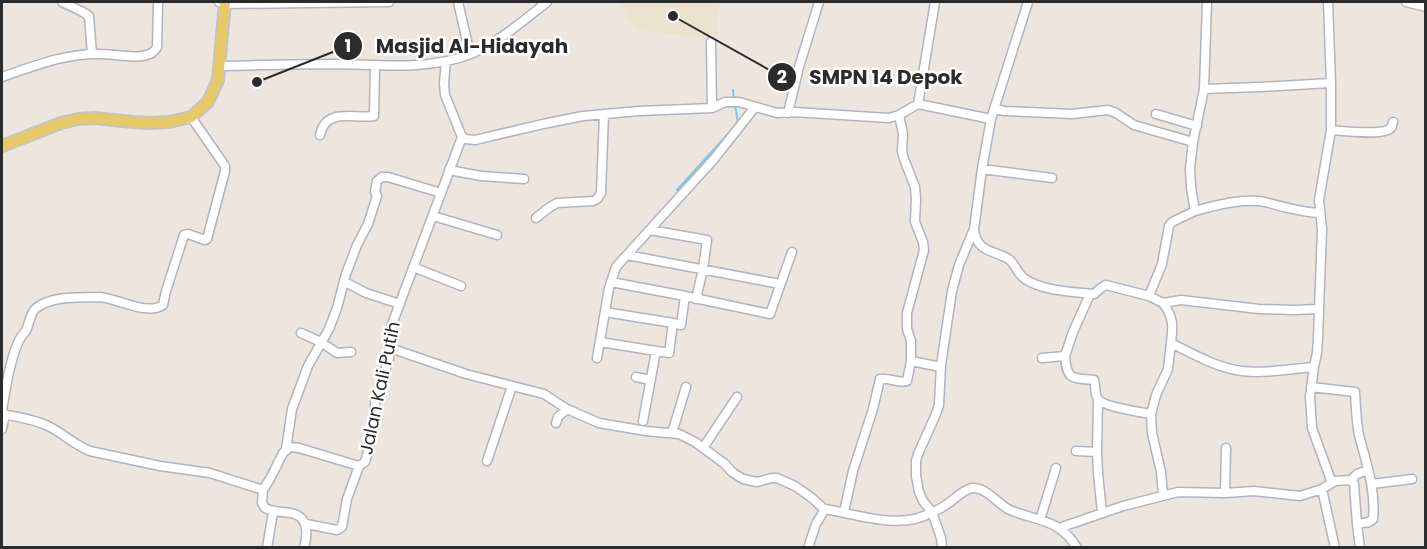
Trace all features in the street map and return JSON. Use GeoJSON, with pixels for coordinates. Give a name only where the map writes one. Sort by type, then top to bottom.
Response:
{"type":"FeatureCollection","features":[{"type":"Feature","properties":{"kind":"main road"},"geometry":{"type":"LineString","coordinates":[[2,146],[61,123],[78,119],[95,118],[151,123],[192,117],[200,111],[213,94],[218,80],[223,2]]}},
{"type":"Feature","properties":{"kind":"street"},"geometry":{"type":"LineString","coordinates":[[62,2],[89,16],[92,54]]}},
{"type":"Feature","properties":{"kind":"street"},"geometry":{"type":"LineString","coordinates":[[2,77],[53,60],[92,54],[139,57],[153,53],[157,47],[158,2]]}},
{"type":"Feature","properties":{"kind":"street"},"geometry":{"type":"LineString","coordinates":[[223,2],[389,2]]}},
{"type":"Feature","properties":{"kind":"street"},"geometry":{"type":"LineString","coordinates":[[458,2],[470,54]]}},
{"type":"Feature","properties":{"kind":"street"},"geometry":{"type":"LineString","coordinates":[[220,66],[416,65],[446,61],[487,46],[547,2]]}},
{"type":"Feature","properties":{"kind":"street"},"geometry":{"type":"LineString","coordinates":[[788,113],[819,2]]}},
{"type":"Feature","properties":{"kind":"street"},"geometry":{"type":"LineString","coordinates":[[918,104],[935,2]]}},
{"type":"Feature","properties":{"kind":"street"},"geometry":{"type":"LineString","coordinates":[[942,548],[932,512],[919,492],[915,469],[918,454],[939,405],[941,367],[952,291],[959,265],[974,229],[992,114],[1028,2]]}},
{"type":"Feature","properties":{"kind":"street"},"geometry":{"type":"LineString","coordinates":[[1195,212],[1190,168],[1204,89],[1207,2]]}},
{"type":"Feature","properties":{"kind":"street"},"geometry":{"type":"LineString","coordinates":[[1328,2],[1331,130],[1319,200],[1322,229],[1318,338],[1310,404],[1312,428],[1332,483]]}},
{"type":"Feature","properties":{"kind":"street"},"geometry":{"type":"LineString","coordinates":[[1406,2],[1425,7]]}},
{"type":"Feature","properties":{"kind":"street"},"geometry":{"type":"LineString","coordinates":[[711,42],[712,108]]}},
{"type":"Feature","properties":{"kind":"street"},"geometry":{"type":"LineString","coordinates":[[446,61],[445,95],[462,137],[469,140],[583,116],[712,108],[725,102],[739,102],[774,113],[889,118],[918,104],[992,114],[1005,111],[1072,114],[1108,110],[1134,125],[1193,142]]}},
{"type":"Feature","properties":{"kind":"street"},"geometry":{"type":"LineString","coordinates":[[320,135],[323,125],[331,118],[374,116],[375,65]]}},
{"type":"Feature","properties":{"kind":"street"},"geometry":{"type":"LineString","coordinates":[[1204,89],[1331,83]]}},
{"type":"Feature","properties":{"kind":"street"},"geometry":{"type":"LineString","coordinates":[[597,358],[611,282],[616,267],[714,159],[755,107]]}},
{"type":"Feature","properties":{"kind":"street"},"geometry":{"type":"LineString","coordinates":[[536,218],[557,203],[593,201],[599,197],[604,114]]}},
{"type":"Feature","properties":{"kind":"street"},"geometry":{"type":"LineString","coordinates":[[1156,114],[1197,126]]}},
{"type":"Feature","properties":{"kind":"street"},"geometry":{"type":"LineString","coordinates":[[844,512],[853,471],[880,379],[907,381],[911,361],[912,342],[907,328],[907,313],[924,250],[915,222],[915,187],[902,151],[903,134],[899,115]]}},
{"type":"Feature","properties":{"kind":"street"},"geometry":{"type":"LineString","coordinates":[[2,429],[16,346],[26,331],[35,310],[58,299],[99,297],[131,306],[157,309],[163,306],[184,234],[207,239],[217,207],[225,166],[192,117]]}},
{"type":"Feature","properties":{"kind":"street"},"geometry":{"type":"LineString","coordinates":[[1331,130],[1363,132],[1388,130],[1393,122]]}},
{"type":"Feature","properties":{"kind":"street","name":"Jalan Kali Putih"},"geometry":{"type":"LineString","coordinates":[[286,449],[299,448],[359,466],[365,462],[375,417],[375,400],[389,359],[392,327],[462,137]]}},
{"type":"Feature","properties":{"kind":"street"},"geometry":{"type":"LineString","coordinates":[[982,169],[1052,178]]}},
{"type":"Feature","properties":{"kind":"street"},"geometry":{"type":"LineString","coordinates":[[449,170],[474,175],[524,179]]}},
{"type":"Feature","properties":{"kind":"street"},"geometry":{"type":"LineString","coordinates":[[304,548],[307,532],[303,519],[293,513],[268,511],[262,503],[263,490],[286,449],[292,409],[308,366],[329,329],[345,277],[368,224],[377,196],[375,190],[379,178],[388,177],[441,193]]}},
{"type":"Feature","properties":{"kind":"street"},"geometry":{"type":"LineString","coordinates":[[1149,296],[1162,264],[1168,226],[1172,222],[1207,208],[1246,201],[1265,202],[1301,212],[1320,213]]}},
{"type":"Feature","properties":{"kind":"street"},"geometry":{"type":"LineString","coordinates":[[433,216],[497,236]]}},
{"type":"Feature","properties":{"kind":"street"},"geometry":{"type":"LineString","coordinates":[[974,229],[979,245],[1010,259],[1024,279],[1044,288],[1090,294],[1097,293],[1106,285],[1149,296],[1163,303],[1170,312],[1172,322],[1168,369],[1156,395],[1151,414],[1152,434],[1161,472],[1163,495]]}},
{"type":"Feature","properties":{"kind":"street"},"geometry":{"type":"LineString","coordinates":[[650,230],[706,240],[703,269],[696,299]]}},
{"type":"Feature","properties":{"kind":"street"},"geometry":{"type":"LineString","coordinates":[[611,282],[770,314],[792,252]]}},
{"type":"Feature","properties":{"kind":"street"},"geometry":{"type":"LineString","coordinates":[[627,255],[780,284]]}},
{"type":"Feature","properties":{"kind":"street"},"geometry":{"type":"LineString","coordinates":[[413,267],[461,286]]}},
{"type":"Feature","properties":{"kind":"street"},"geometry":{"type":"LineString","coordinates":[[345,282],[366,293],[400,304]]}},
{"type":"Feature","properties":{"kind":"street"},"geometry":{"type":"LineString","coordinates":[[1090,294],[1065,356],[1066,370],[1069,375],[1096,382],[1097,452],[1102,513]]}},
{"type":"Feature","properties":{"kind":"street"},"geometry":{"type":"LineString","coordinates":[[605,312],[681,324],[685,296]]}},
{"type":"Feature","properties":{"kind":"street"},"geometry":{"type":"LineString","coordinates":[[1163,303],[1181,300],[1259,309],[1318,309]]}},
{"type":"Feature","properties":{"kind":"street"},"geometry":{"type":"LineString","coordinates":[[600,342],[669,354],[673,323]]}},
{"type":"Feature","properties":{"kind":"street"},"geometry":{"type":"LineString","coordinates":[[301,333],[337,352],[351,352]]}},
{"type":"Feature","properties":{"kind":"street"},"geometry":{"type":"LineString","coordinates":[[1171,343],[1220,366],[1241,371],[1314,367]]}},
{"type":"Feature","properties":{"kind":"street"},"geometry":{"type":"LineString","coordinates":[[390,348],[451,369],[544,394],[567,409],[599,423],[685,436],[743,479],[757,482],[777,478],[795,486],[824,509],[880,520],[916,518],[948,505],[966,490],[979,488],[1008,509],[1059,528],[1077,548]]}},
{"type":"Feature","properties":{"kind":"street"},"geometry":{"type":"LineString","coordinates":[[643,421],[656,351]]}},
{"type":"Feature","properties":{"kind":"street"},"geometry":{"type":"LineString","coordinates":[[1042,358],[1065,356]]}},
{"type":"Feature","properties":{"kind":"street"},"geometry":{"type":"LineString","coordinates":[[911,361],[941,367]]}},
{"type":"Feature","properties":{"kind":"street"},"geometry":{"type":"LineString","coordinates":[[636,377],[651,380]]}},
{"type":"Feature","properties":{"kind":"street"},"geometry":{"type":"LineString","coordinates":[[487,461],[512,386]]}},
{"type":"Feature","properties":{"kind":"street"},"geometry":{"type":"LineString","coordinates":[[672,433],[686,387]]}},
{"type":"Feature","properties":{"kind":"street"},"geometry":{"type":"LineString","coordinates":[[1311,387],[1355,392],[1358,430],[1372,484],[1373,519],[1357,524]]}},
{"type":"Feature","properties":{"kind":"street"},"geometry":{"type":"LineString","coordinates":[[704,448],[737,397]]}},
{"type":"Feature","properties":{"kind":"street"},"geometry":{"type":"LineString","coordinates":[[1098,400],[1115,407],[1151,414]]}},
{"type":"Feature","properties":{"kind":"street"},"geometry":{"type":"LineString","coordinates":[[556,423],[558,417],[567,409]]}},
{"type":"Feature","properties":{"kind":"street"},"geometry":{"type":"LineString","coordinates":[[3,413],[48,426],[90,451],[210,474],[263,490]]}},
{"type":"Feature","properties":{"kind":"street"},"geometry":{"type":"LineString","coordinates":[[1225,493],[1226,448]]}},
{"type":"Feature","properties":{"kind":"street"},"geometry":{"type":"LineString","coordinates":[[1076,451],[1097,452]]}},
{"type":"Feature","properties":{"kind":"street"},"geometry":{"type":"LineString","coordinates":[[306,524],[337,530],[342,527],[347,500],[359,466]]}},
{"type":"Feature","properties":{"kind":"street"},"geometry":{"type":"LineString","coordinates":[[1040,520],[1056,468]]}},
{"type":"Feature","properties":{"kind":"street"},"geometry":{"type":"LineString","coordinates":[[1059,528],[1123,506],[1178,492],[1254,491],[1300,496],[1332,483],[1351,480],[1357,474],[1368,470]]}},
{"type":"Feature","properties":{"kind":"street"},"geometry":{"type":"LineString","coordinates":[[1372,484],[1412,479]]}},
{"type":"Feature","properties":{"kind":"street"},"geometry":{"type":"LineString","coordinates":[[1351,480],[1355,489],[1360,548]]}},
{"type":"Feature","properties":{"kind":"street"},"geometry":{"type":"LineString","coordinates":[[1322,489],[1335,548]]}},
{"type":"Feature","properties":{"kind":"street"},"geometry":{"type":"LineString","coordinates":[[808,548],[824,509]]}},
{"type":"Feature","properties":{"kind":"street"},"geometry":{"type":"LineString","coordinates":[[267,548],[273,512]]}},
{"type":"Feature","properties":{"kind":"shaded area"},"geometry":{"type":"Polygon","coordinates":[[[619,2],[719,2],[717,39],[635,30],[619,2]]]}},
{"type":"Feature","properties":{"kind":"waterway"},"geometry":{"type":"LineString","coordinates":[[733,90],[734,99]]}},
{"type":"Feature","properties":{"kind":"waterway"},"geometry":{"type":"LineString","coordinates":[[677,190],[738,123],[735,105]]}},
{"type":"Feature","properties":{"kind":"place","name":"SMPN 14 Depok"},"geometry":{"type":"Point","coordinates":[673,16]}},
{"type":"Feature","properties":{"kind":"place","name":"Masjid Al-Hidayah"},"geometry":{"type":"Point","coordinates":[257,82]}}]}
